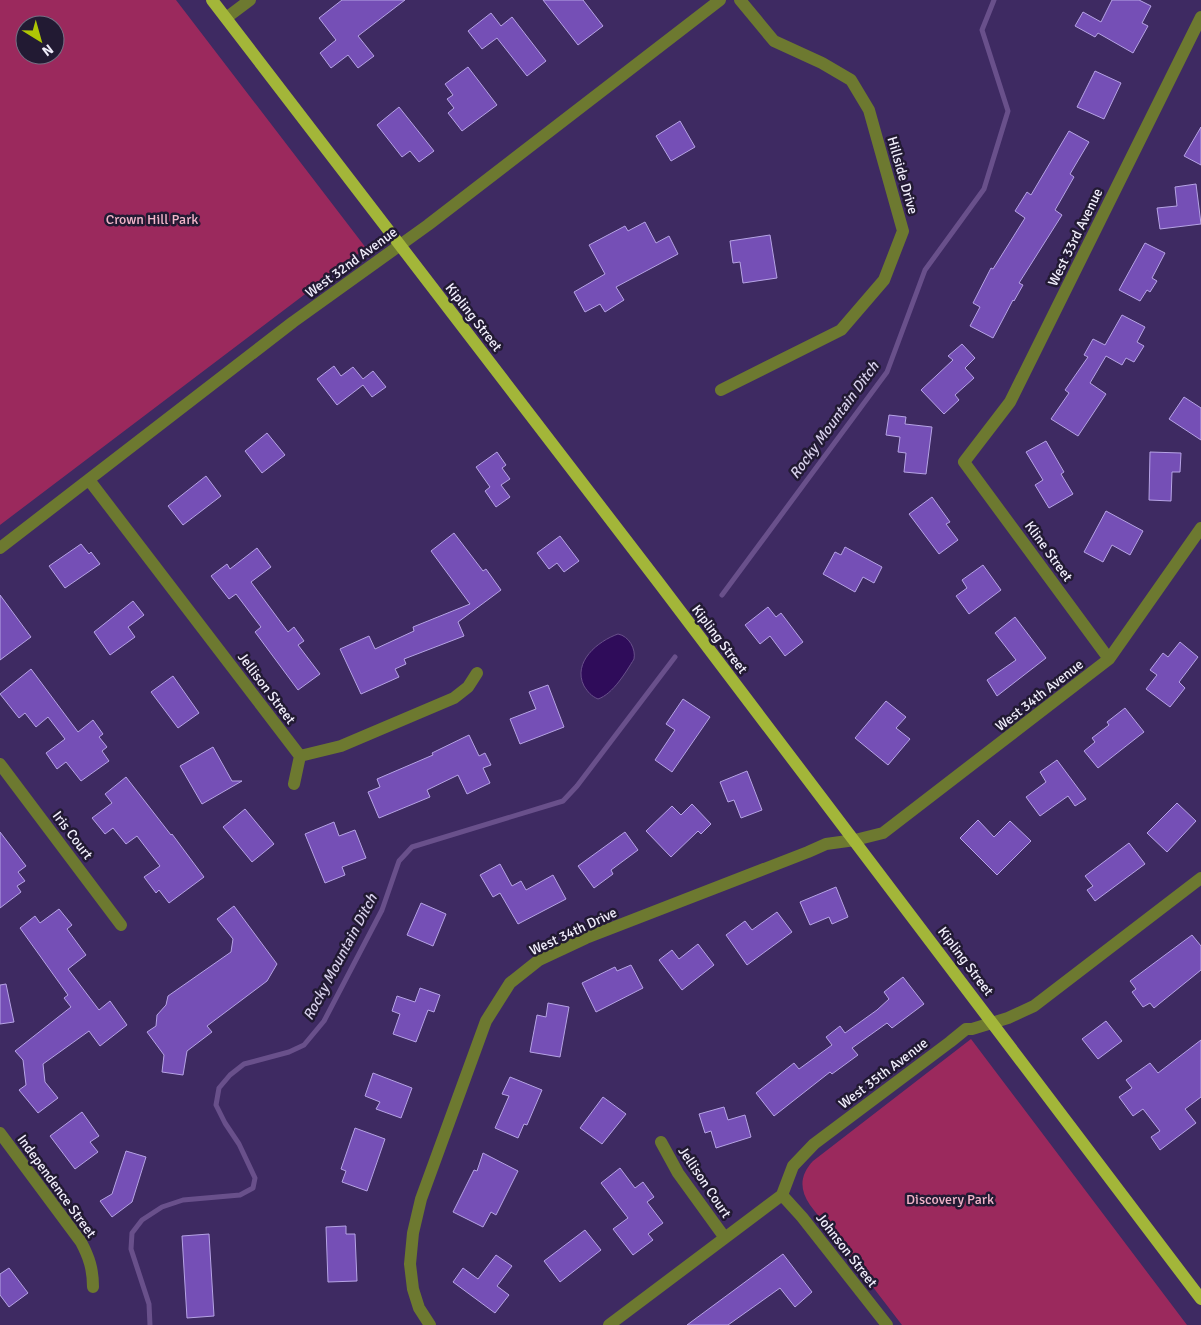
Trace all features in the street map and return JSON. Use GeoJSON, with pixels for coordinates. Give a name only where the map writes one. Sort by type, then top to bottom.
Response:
{"type":"FeatureCollection","features":[{"type":"Feature","properties":{"kind":"main road","name":"Kipling Street"},"geometry":{"type":"LineString","coordinates":[[212,0],[660,583],[1201,1299]]}},
{"type":"Feature","properties":{"kind":"street"},"geometry":{"type":"LineString","coordinates":[[226,18],[250,0]]}},
{"type":"Feature","properties":{"kind":"street","name":"West 32nd Avenue"},"geometry":{"type":"LineString","coordinates":[[0,548],[293,322],[400,246],[720,0]]}},
{"type":"Feature","properties":{"kind":"street","name":"Hillside Drive"},"geometry":{"type":"LineString","coordinates":[[721,390],[841,330],[884,280],[903,231],[869,110],[851,80],[822,63],[774,41],[740,0]]}},
{"type":"Feature","properties":{"kind":"street","name":"West 33rd Avenue"},"geometry":{"type":"LineString","coordinates":[[964,462],[1010,402],[1201,17]]}},
{"type":"Feature","properties":{"kind":"street","name":"Kline Street"},"geometry":{"type":"LineString","coordinates":[[964,462],[1109,659]]}},
{"type":"Feature","properties":{"kind":"street","name":"Jellison Street"},"geometry":{"type":"LineString","coordinates":[[89,480],[300,756]]}},
{"type":"Feature","properties":{"kind":"street","name":"West 34th Avenue"},"geometry":{"type":"LineString","coordinates":[[854,840],[883,833],[1109,659],[1201,528]]}},
{"type":"Feature","properties":{"kind":"street"},"geometry":{"type":"LineString","coordinates":[[294,784],[300,756],[341,746],[454,698],[468,687],[477,673]]}},
{"type":"Feature","properties":{"kind":"street","name":"Iris Court"},"geometry":{"type":"LineString","coordinates":[[0,764],[121,925]]}},
{"type":"Feature","properties":{"kind":"street","name":"West 34th Drive"},"geometry":{"type":"LineString","coordinates":[[430,1325],[418,1308],[413,1289],[410,1264],[413,1233],[419,1207],[486,1021],[510,983],[539,960],[586,938],[826,844],[854,840]]}},
{"type":"Feature","properties":{"kind":"street","name":"West 35th Avenue"},"geometry":{"type":"LineString","coordinates":[[782,1195],[793,1166],[814,1144],[966,1029],[994,1023],[1022,1013],[1048,997],[1201,878]]}},
{"type":"Feature","properties":{"kind":"street","name":"Independence Street"},"geometry":{"type":"LineString","coordinates":[[0,1133],[81,1242],[90,1260],[93,1286]]}},
{"type":"Feature","properties":{"kind":"street","name":"Jellison Court"},"geometry":{"type":"LineString","coordinates":[[661,1142],[678,1172],[726,1238]]}},
{"type":"Feature","properties":{"kind":"street"},"geometry":{"type":"LineString","coordinates":[[609,1325],[782,1195]]}},
{"type":"Feature","properties":{"kind":"street","name":"Johnson Street"},"geometry":{"type":"LineString","coordinates":[[782,1195],[802,1217],[887,1325]]}},
{"type":"Feature","properties":{"kind":"green space","name":"Crown Hill Park"},"geometry":{"type":"Polygon","coordinates":[[[0,0],[176,0],[366,248],[0,525],[0,0]]]}},
{"type":"Feature","properties":{"kind":"green space","name":"Discovery Park"},"geometry":{"type":"Polygon","coordinates":[[[971,1039],[1187,1325],[902,1325],[810,1205],[806,1199],[802,1182],[813,1161],[971,1039]]]}},
{"type":"Feature","properties":{"kind":"shaded area"},"geometry":{"type":"Polygon","coordinates":[[[618,634],[625,637],[631,644],[634,651],[634,659],[614,688],[598,699],[593,697],[584,686],[581,669],[584,661],[595,647],[618,634]]]}},
{"type":"Feature","properties":{"kind":"building"},"geometry":{"type":"Polygon","coordinates":[[[342,0],[405,0],[358,36],[374,56],[358,68],[348,55],[331,68],[320,53],[336,40],[319,18],[342,0]]]}},
{"type":"Feature","properties":{"kind":"building"},"geometry":{"type":"Polygon","coordinates":[[[543,0],[583,0],[603,26],[578,45],[543,0]]]}},
{"type":"Feature","properties":{"kind":"building"},"geometry":{"type":"Polygon","coordinates":[[[1112,0],[1139,0],[1151,6],[1142,23],[1148,26],[1133,53],[1098,33],[1095,37],[1075,26],[1083,12],[1101,22],[1112,0]]]}},
{"type":"Feature","properties":{"kind":"building"},"geometry":{"type":"Polygon","coordinates":[[[491,13],[501,26],[512,17],[546,61],[527,76],[497,38],[482,49],[468,31],[491,13]]]}},
{"type":"Feature","properties":{"kind":"building"},"geometry":{"type":"Polygon","coordinates":[[[468,67],[497,105],[462,131],[448,113],[454,108],[447,99],[453,95],[445,84],[468,67]]]}},
{"type":"Feature","properties":{"kind":"building"},"geometry":{"type":"Polygon","coordinates":[[[1095,71],[1121,83],[1104,119],[1077,107],[1095,71]]]}},
{"type":"Feature","properties":{"kind":"building"},"geometry":{"type":"Polygon","coordinates":[[[399,107],[434,151],[419,162],[410,151],[402,157],[377,125],[399,107]]]}},
{"type":"Feature","properties":{"kind":"building"},"geometry":{"type":"Polygon","coordinates":[[[680,121],[695,147],[671,161],[656,136],[680,121]]]}},
{"type":"Feature","properties":{"kind":"building"},"geometry":{"type":"Polygon","coordinates":[[[1201,127],[1201,165],[1184,156],[1201,127]]]}},
{"type":"Feature","properties":{"kind":"building"},"geometry":{"type":"Polygon","coordinates":[[[1069,131],[1089,142],[1070,174],[1074,177],[1055,210],[1062,215],[1019,283],[1023,285],[993,338],[970,326],[980,307],[973,303],[991,268],[993,269],[1025,218],[1015,211],[1027,192],[1031,195],[1069,131]]]}},
{"type":"Feature","properties":{"kind":"building"},"geometry":{"type":"Polygon","coordinates":[[[1196,184],[1201,224],[1160,229],[1157,208],[1177,206],[1175,187],[1196,184]]]}},
{"type":"Feature","properties":{"kind":"building"},"geometry":{"type":"Polygon","coordinates":[[[645,222],[656,243],[669,236],[678,254],[616,287],[624,300],[605,312],[600,304],[585,312],[574,292],[605,274],[589,245],[625,226],[628,231],[645,222]]]}},
{"type":"Feature","properties":{"kind":"building"},"geometry":{"type":"Polygon","coordinates":[[[770,235],[777,278],[743,283],[740,262],[733,263],[730,241],[770,235]]]}},
{"type":"Feature","properties":{"kind":"building"},"geometry":{"type":"Polygon","coordinates":[[[1145,243],[1165,253],[1152,278],[1157,281],[1150,292],[1147,290],[1140,301],[1119,290],[1145,243]]]}},
{"type":"Feature","properties":{"kind":"building"},"geometry":{"type":"Polygon","coordinates":[[[1122,315],[1145,327],[1137,342],[1144,346],[1134,362],[1126,358],[1122,365],[1106,356],[1090,383],[1106,394],[1078,436],[1051,419],[1069,393],[1065,390],[1088,357],[1084,355],[1093,339],[1105,345],[1122,315]]]}},
{"type":"Feature","properties":{"kind":"building"},"geometry":{"type":"Polygon","coordinates":[[[962,344],[975,358],[965,368],[974,378],[955,395],[959,400],[944,414],[921,390],[953,360],[948,356],[962,344]]]}},
{"type":"Feature","properties":{"kind":"building"},"geometry":{"type":"Polygon","coordinates":[[[334,366],[341,376],[353,367],[363,379],[373,371],[386,387],[372,397],[363,385],[337,405],[317,379],[334,366]]]}},
{"type":"Feature","properties":{"kind":"building"},"geometry":{"type":"Polygon","coordinates":[[[1184,397],[1201,408],[1201,440],[1169,419],[1184,397]]]}},
{"type":"Feature","properties":{"kind":"building"},"geometry":{"type":"Polygon","coordinates":[[[889,415],[906,417],[905,424],[932,427],[926,474],[904,472],[906,453],[898,452],[900,437],[886,435],[889,415]]]}},
{"type":"Feature","properties":{"kind":"building"},"geometry":{"type":"Polygon","coordinates":[[[267,433],[285,455],[262,473],[245,451],[267,433]]]}},
{"type":"Feature","properties":{"kind":"building"},"geometry":{"type":"Polygon","coordinates":[[[1046,441],[1064,472],[1061,474],[1073,494],[1049,508],[1035,485],[1043,480],[1026,452],[1046,441]]]}},
{"type":"Feature","properties":{"kind":"building"},"geometry":{"type":"Polygon","coordinates":[[[497,452],[506,465],[502,468],[510,479],[501,485],[510,497],[496,507],[485,491],[490,487],[476,467],[497,452]]]}},
{"type":"Feature","properties":{"kind":"building"},"geometry":{"type":"Polygon","coordinates":[[[1150,452],[1181,453],[1180,472],[1172,472],[1171,501],[1149,500],[1150,452]]]}},
{"type":"Feature","properties":{"kind":"building"},"geometry":{"type":"Polygon","coordinates":[[[206,476],[221,496],[183,525],[168,506],[206,476]]]}},
{"type":"Feature","properties":{"kind":"building"},"geometry":{"type":"Polygon","coordinates":[[[932,497],[950,522],[946,524],[958,540],[939,554],[909,514],[932,497]]]}},
{"type":"Feature","properties":{"kind":"building"},"geometry":{"type":"Polygon","coordinates":[[[1106,511],[1143,531],[1130,555],[1112,545],[1103,562],[1084,552],[1106,511]]]}},
{"type":"Feature","properties":{"kind":"building"},"geometry":{"type":"Polygon","coordinates":[[[454,533],[483,571],[486,569],[501,590],[458,622],[464,636],[404,659],[406,664],[395,669],[399,677],[361,694],[340,649],[369,636],[375,649],[414,631],[413,627],[470,604],[431,551],[454,533]]]}},
{"type":"Feature","properties":{"kind":"building"},"geometry":{"type":"Polygon","coordinates":[[[560,536],[579,561],[564,572],[557,563],[549,569],[537,553],[560,536]]]}},
{"type":"Feature","properties":{"kind":"building"},"geometry":{"type":"Polygon","coordinates":[[[81,544],[89,554],[91,552],[100,564],[65,588],[49,566],[81,544]]]}},
{"type":"Feature","properties":{"kind":"building"},"geometry":{"type":"Polygon","coordinates":[[[845,547],[882,567],[874,583],[863,577],[855,592],[823,574],[835,552],[841,555],[845,547]]]}},
{"type":"Feature","properties":{"kind":"building"},"geometry":{"type":"Polygon","coordinates":[[[257,548],[271,567],[251,582],[288,632],[294,627],[304,641],[298,645],[320,674],[298,690],[255,632],[261,627],[236,594],[229,599],[211,576],[227,564],[230,569],[257,548]]]}},
{"type":"Feature","properties":{"kind":"building"},"geometry":{"type":"Polygon","coordinates":[[[983,565],[1001,590],[969,614],[956,596],[967,588],[962,580],[983,565]]]}},
{"type":"Feature","properties":{"kind":"building"},"geometry":{"type":"Polygon","coordinates":[[[0,595],[31,637],[0,660],[0,595]]]}},
{"type":"Feature","properties":{"kind":"building"},"geometry":{"type":"Polygon","coordinates":[[[133,601],[144,615],[128,627],[135,637],[110,655],[94,632],[133,601]]]}},
{"type":"Feature","properties":{"kind":"building"},"geometry":{"type":"Polygon","coordinates":[[[768,607],[776,617],[781,613],[803,642],[785,656],[770,636],[760,644],[745,625],[768,607]]]}},
{"type":"Feature","properties":{"kind":"building"},"geometry":{"type":"Polygon","coordinates":[[[1015,617],[1046,658],[997,696],[987,680],[1016,660],[995,633],[1015,617]]]}},
{"type":"Feature","properties":{"kind":"building"},"geometry":{"type":"Polygon","coordinates":[[[1180,642],[1198,657],[1179,682],[1185,688],[1170,707],[1146,689],[1157,675],[1150,670],[1163,653],[1168,657],[1180,642]]]}},
{"type":"Feature","properties":{"kind":"building"},"geometry":{"type":"Polygon","coordinates":[[[31,669],[78,732],[93,720],[103,734],[99,737],[107,747],[102,751],[109,761],[81,781],[66,762],[57,769],[46,753],[65,739],[48,717],[36,727],[25,713],[19,718],[0,694],[31,669]]]}},
{"type":"Feature","properties":{"kind":"building"},"geometry":{"type":"Polygon","coordinates":[[[173,676],[199,713],[178,728],[151,692],[173,676]]]}},
{"type":"Feature","properties":{"kind":"building"},"geometry":{"type":"Polygon","coordinates":[[[548,685],[564,727],[520,744],[510,719],[536,709],[529,692],[548,685]]]}},
{"type":"Feature","properties":{"kind":"building"},"geometry":{"type":"Polygon","coordinates":[[[683,699],[710,717],[672,772],[655,760],[675,730],[666,724],[683,699]]]}},
{"type":"Feature","properties":{"kind":"building"},"geometry":{"type":"Polygon","coordinates":[[[886,701],[906,717],[896,728],[910,739],[888,765],[855,738],[886,701]]]}},
{"type":"Feature","properties":{"kind":"building"},"geometry":{"type":"Polygon","coordinates":[[[1125,708],[1144,732],[1098,768],[1084,751],[1095,742],[1092,738],[1109,725],[1107,722],[1125,708]]]}},
{"type":"Feature","properties":{"kind":"building"},"geometry":{"type":"Polygon","coordinates":[[[469,735],[479,756],[485,753],[491,765],[483,768],[490,783],[467,794],[458,775],[427,790],[430,797],[379,818],[368,792],[380,787],[377,779],[433,755],[432,753],[469,735]]]}},
{"type":"Feature","properties":{"kind":"building"},"geometry":{"type":"Polygon","coordinates":[[[213,747],[232,781],[242,781],[202,804],[180,766],[213,747]]]}},
{"type":"Feature","properties":{"kind":"building"},"geometry":{"type":"Polygon","coordinates":[[[1057,760],[1086,799],[1075,806],[1068,796],[1040,816],[1026,797],[1046,782],[1040,772],[1057,760]]]}},
{"type":"Feature","properties":{"kind":"building"},"geometry":{"type":"Polygon","coordinates":[[[747,771],[762,810],[741,818],[734,800],[728,802],[720,782],[747,771]]]}},
{"type":"Feature","properties":{"kind":"building"},"geometry":{"type":"Polygon","coordinates":[[[126,777],[204,877],[169,903],[159,890],[156,893],[144,877],[160,866],[137,836],[126,844],[113,828],[105,834],[92,818],[112,803],[105,794],[126,777]]]}},
{"type":"Feature","properties":{"kind":"building"},"geometry":{"type":"Polygon","coordinates":[[[1177,803],[1196,821],[1167,852],[1147,833],[1177,803]]]}},
{"type":"Feature","properties":{"kind":"building"},"geometry":{"type":"Polygon","coordinates":[[[692,804],[711,824],[701,834],[698,831],[671,857],[646,831],[672,806],[681,815],[692,804]]]}},
{"type":"Feature","properties":{"kind":"building"},"geometry":{"type":"Polygon","coordinates":[[[245,809],[274,844],[252,862],[223,827],[245,809]]]}},
{"type":"Feature","properties":{"kind":"building"},"geometry":{"type":"Polygon","coordinates":[[[978,820],[994,837],[1010,821],[1031,841],[997,875],[960,838],[978,820]]]}},
{"type":"Feature","properties":{"kind":"building"},"geometry":{"type":"Polygon","coordinates":[[[334,822],[339,836],[355,830],[366,858],[342,867],[345,875],[325,883],[305,834],[334,822]]]}},
{"type":"Feature","properties":{"kind":"building"},"geometry":{"type":"Polygon","coordinates":[[[0,832],[26,866],[18,872],[25,881],[17,886],[21,892],[0,908],[0,832]]]}},
{"type":"Feature","properties":{"kind":"building"},"geometry":{"type":"Polygon","coordinates":[[[625,832],[638,850],[611,870],[613,874],[594,888],[578,866],[625,832]]]}},
{"type":"Feature","properties":{"kind":"building"},"geometry":{"type":"Polygon","coordinates":[[[1129,843],[1145,864],[1095,901],[1087,890],[1093,886],[1085,876],[1129,843]]]}},
{"type":"Feature","properties":{"kind":"building"},"geometry":{"type":"Polygon","coordinates":[[[500,864],[512,886],[521,881],[526,890],[553,875],[566,899],[518,924],[500,893],[493,897],[480,875],[500,864]]]}},
{"type":"Feature","properties":{"kind":"building"},"geometry":{"type":"Polygon","coordinates":[[[836,887],[848,917],[832,924],[829,917],[810,925],[800,902],[836,887]]]}},
{"type":"Feature","properties":{"kind":"building"},"geometry":{"type":"Polygon","coordinates":[[[421,903],[446,914],[433,946],[407,935],[421,903]]]}},
{"type":"Feature","properties":{"kind":"building"},"geometry":{"type":"Polygon","coordinates":[[[234,906],[277,964],[267,981],[207,1026],[212,1032],[187,1051],[183,1075],[162,1072],[164,1055],[147,1032],[156,1026],[157,1015],[166,1005],[168,996],[231,952],[233,939],[217,919],[234,906]]]}},
{"type":"Feature","properties":{"kind":"building"},"geometry":{"type":"Polygon","coordinates":[[[59,909],[72,925],[67,929],[86,955],[68,969],[99,1010],[110,1001],[127,1025],[100,1046],[89,1031],[43,1064],[45,1082],[58,1098],[38,1113],[19,1090],[26,1085],[23,1060],[15,1051],[71,1007],[64,998],[68,995],[20,928],[35,916],[40,923],[59,909]]]}},
{"type":"Feature","properties":{"kind":"building"},"geometry":{"type":"Polygon","coordinates":[[[777,912],[792,932],[747,965],[726,935],[745,921],[752,930],[777,912]]]}},
{"type":"Feature","properties":{"kind":"building"},"geometry":{"type":"Polygon","coordinates":[[[1192,935],[1201,946],[1201,970],[1154,1008],[1150,1003],[1143,1007],[1132,992],[1136,989],[1130,981],[1192,935]]]}},
{"type":"Feature","properties":{"kind":"building"},"geometry":{"type":"Polygon","coordinates":[[[698,944],[714,965],[682,990],[659,960],[672,950],[679,959],[698,944]]]}},
{"type":"Feature","properties":{"kind":"building"},"geometry":{"type":"Polygon","coordinates":[[[631,965],[643,988],[596,1012],[582,983],[615,967],[617,971],[631,965]]]}},
{"type":"Feature","properties":{"kind":"building"},"geometry":{"type":"Polygon","coordinates":[[[903,977],[924,1004],[892,1028],[887,1023],[852,1048],[858,1055],[832,1074],[830,1072],[774,1116],[756,1093],[794,1063],[799,1069],[832,1045],[826,1037],[840,1026],[845,1033],[877,1010],[889,999],[884,992],[903,977]]]}},
{"type":"Feature","properties":{"kind":"building"},"geometry":{"type":"Polygon","coordinates":[[[6,984],[14,1022],[0,1024],[0,985],[6,984]]]}},
{"type":"Feature","properties":{"kind":"building"},"geometry":{"type":"Polygon","coordinates":[[[420,988],[440,995],[434,1012],[428,1010],[416,1042],[393,1034],[400,1014],[392,1011],[397,996],[415,1002],[420,988]]]}},
{"type":"Feature","properties":{"kind":"building"},"geometry":{"type":"Polygon","coordinates":[[[548,1003],[569,1007],[560,1057],[530,1052],[537,1015],[546,1017],[548,1003]]]}},
{"type":"Feature","properties":{"kind":"building"},"geometry":{"type":"Polygon","coordinates":[[[1106,1021],[1122,1041],[1098,1059],[1082,1039],[1106,1021]]]}},
{"type":"Feature","properties":{"kind":"building"},"geometry":{"type":"Polygon","coordinates":[[[1201,1040],[1201,1097],[1185,1109],[1196,1123],[1160,1150],[1151,1137],[1160,1131],[1143,1109],[1133,1116],[1119,1097],[1132,1088],[1126,1080],[1150,1063],[1158,1073],[1201,1040]]]}},
{"type":"Feature","properties":{"kind":"building"},"geometry":{"type":"Polygon","coordinates":[[[373,1073],[412,1088],[401,1118],[376,1109],[380,1102],[365,1096],[373,1073]]]}},
{"type":"Feature","properties":{"kind":"building"},"geometry":{"type":"Polygon","coordinates":[[[510,1077],[542,1090],[527,1125],[524,1124],[518,1138],[495,1128],[509,1096],[502,1094],[510,1077]]]}},
{"type":"Feature","properties":{"kind":"building"},"geometry":{"type":"Polygon","coordinates":[[[603,1097],[626,1114],[602,1144],[580,1128],[603,1097]]]}},
{"type":"Feature","properties":{"kind":"building"},"geometry":{"type":"Polygon","coordinates":[[[724,1107],[728,1120],[745,1115],[751,1137],[716,1148],[711,1131],[705,1133],[699,1114],[724,1107]]]}},
{"type":"Feature","properties":{"kind":"building"},"geometry":{"type":"Polygon","coordinates":[[[82,1112],[99,1136],[90,1142],[98,1152],[75,1169],[50,1136],[82,1112]]]}},
{"type":"Feature","properties":{"kind":"building"},"geometry":{"type":"Polygon","coordinates":[[[355,1128],[385,1139],[367,1191],[342,1182],[346,1171],[341,1169],[355,1128]]]}},
{"type":"Feature","properties":{"kind":"building"},"geometry":{"type":"Polygon","coordinates":[[[126,1151],[146,1157],[132,1202],[112,1217],[100,1201],[112,1194],[126,1151]]]}},
{"type":"Feature","properties":{"kind":"building"},"geometry":{"type":"Polygon","coordinates":[[[483,1153],[518,1171],[496,1215],[491,1212],[483,1227],[453,1212],[474,1170],[477,1171],[483,1153]]]}},
{"type":"Feature","properties":{"kind":"building"},"geometry":{"type":"Polygon","coordinates":[[[620,1168],[635,1188],[643,1182],[654,1197],[647,1202],[663,1223],[648,1234],[653,1240],[633,1255],[613,1229],[628,1218],[601,1183],[620,1168]]]}},
{"type":"Feature","properties":{"kind":"building"},"geometry":{"type":"Polygon","coordinates":[[[346,1226],[346,1234],[355,1234],[357,1281],[328,1282],[326,1227],[346,1226]]]}},
{"type":"Feature","properties":{"kind":"building"},"geometry":{"type":"Polygon","coordinates":[[[585,1230],[601,1250],[560,1282],[544,1261],[585,1230]]]}},
{"type":"Feature","properties":{"kind":"building"},"geometry":{"type":"Polygon","coordinates":[[[209,1234],[214,1316],[187,1318],[182,1236],[209,1234]]]}},
{"type":"Feature","properties":{"kind":"building"},"geometry":{"type":"Polygon","coordinates":[[[783,1254],[812,1292],[795,1307],[780,1288],[728,1325],[687,1325],[783,1254]]]}},
{"type":"Feature","properties":{"kind":"building"},"geometry":{"type":"Polygon","coordinates":[[[496,1255],[512,1266],[497,1286],[509,1295],[495,1313],[453,1282],[463,1268],[478,1279],[496,1255]]]}},
{"type":"Feature","properties":{"kind":"building"},"geometry":{"type":"Polygon","coordinates":[[[9,1268],[28,1293],[9,1307],[0,1295],[0,1274],[9,1268]]]}},
{"type":"Feature","properties":{"kind":"waterway","name":"Rocky Mountain Ditch"},"geometry":{"type":"LineString","coordinates":[[722,595],[887,372],[925,270],[984,189],[1008,111],[982,30],[994,0]]}},
{"type":"Feature","properties":{"kind":"waterway","name":"Rocky Mountain Ditch"},"geometry":{"type":"LineString","coordinates":[[150,1325],[149,1304],[131,1249],[132,1233],[142,1220],[162,1207],[183,1200],[240,1195],[253,1188],[255,1178],[239,1144],[216,1105],[219,1088],[230,1075],[244,1064],[289,1052],[304,1045],[324,1021],[382,910],[399,861],[412,847],[563,801],[577,786],[675,657]]}}]}
